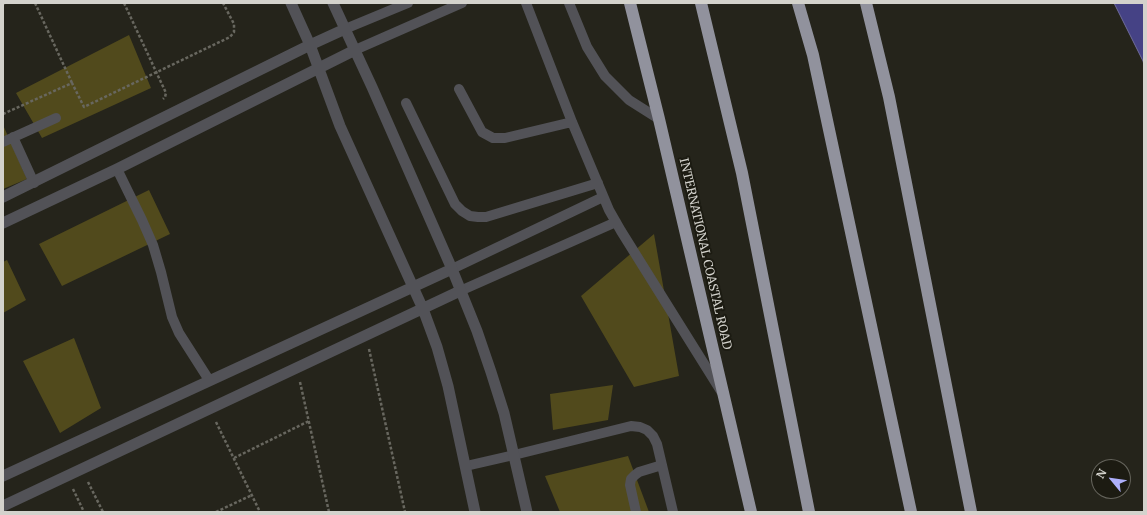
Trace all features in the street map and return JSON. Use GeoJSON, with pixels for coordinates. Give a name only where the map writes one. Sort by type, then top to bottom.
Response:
{"type":"FeatureCollection","features":[{"type":"Feature","properties":{"kind":"highway","name":"INTERNATIONAL COASTAL ROAD"},"geometry":{"type":"LineString","coordinates":[[630,3],[659,119],[751,512]]}},
{"type":"Feature","properties":{"kind":"highway"},"geometry":{"type":"LineString","coordinates":[[701,3],[742,173],[809,512]]}},
{"type":"Feature","properties":{"kind":"highway"},"geometry":{"type":"LineString","coordinates":[[798,3],[812,55],[911,512]]}},
{"type":"Feature","properties":{"kind":"highway"},"geometry":{"type":"LineString","coordinates":[[866,3],[889,97],[971,512]]}},
{"type":"Feature","properties":{"kind":"street"},"geometry":{"type":"LineString","coordinates":[[291,3],[310,45],[340,126],[414,286],[437,347],[448,386],[476,512]]}},
{"type":"Feature","properties":{"kind":"street"},"geometry":{"type":"LineString","coordinates":[[333,3],[452,269],[477,331],[504,413],[527,512]]}},
{"type":"Feature","properties":{"kind":"street"},"geometry":{"type":"LineString","coordinates":[[3,197],[345,29]]}},
{"type":"Feature","properties":{"kind":"street"},"geometry":{"type":"LineString","coordinates":[[3,223],[117,169],[355,50]]}},
{"type":"Feature","properties":{"kind":"street"},"geometry":{"type":"LineString","coordinates":[[3,476],[452,269]]}},
{"type":"Feature","properties":{"kind":"street"},"geometry":{"type":"LineString","coordinates":[[3,506],[460,291]]}},
{"type":"Feature","properties":{"kind":"lane"},"geometry":{"type":"LineString","coordinates":[[345,29],[408,3]]}},
{"type":"Feature","properties":{"kind":"lane"},"geometry":{"type":"LineString","coordinates":[[355,50],[462,3]]}},
{"type":"Feature","properties":{"kind":"lane"},"geometry":{"type":"LineString","coordinates":[[526,3],[603,197],[616,222],[725,398]]}},
{"type":"Feature","properties":{"kind":"lane"},"geometry":{"type":"LineString","coordinates":[[569,3],[587,47],[605,76],[629,100],[659,119]]}},
{"type":"Feature","properties":{"kind":"lane"},"geometry":{"type":"LineString","coordinates":[[459,89],[482,132],[493,138],[505,138],[572,122]]}},
{"type":"Feature","properties":{"kind":"lane"},"geometry":{"type":"LineString","coordinates":[[406,103],[455,204],[470,216],[486,217],[598,183]]}},
{"type":"Feature","properties":{"kind":"lane"},"geometry":{"type":"LineString","coordinates":[[3,142],[56,118]]}},
{"type":"Feature","properties":{"kind":"lane"},"geometry":{"type":"LineString","coordinates":[[13,137],[34,183]]}},
{"type":"Feature","properties":{"kind":"lane"},"geometry":{"type":"LineString","coordinates":[[117,169],[153,246],[172,317],[179,333],[209,380]]}},
{"type":"Feature","properties":{"kind":"lane"},"geometry":{"type":"LineString","coordinates":[[452,269],[603,197]]}},
{"type":"Feature","properties":{"kind":"lane"},"geometry":{"type":"LineString","coordinates":[[460,291],[616,222]]}},
{"type":"Feature","properties":{"kind":"lane"},"geometry":{"type":"LineString","coordinates":[[466,466],[632,426],[640,427],[647,430],[653,436],[657,444],[673,512]]}},
{"type":"Feature","properties":{"kind":"lane"},"geometry":{"type":"LineString","coordinates":[[636,512],[630,485],[632,479],[639,472],[662,465]]}},
{"type":"Feature","properties":{"kind":"path"},"geometry":{"type":"LineString","coordinates":[[35,3],[84,107],[230,38],[234,32],[234,24],[223,3]]}},
{"type":"Feature","properties":{"kind":"path"},"geometry":{"type":"LineString","coordinates":[[124,3],[166,95],[157,102]]}},
{"type":"Feature","properties":{"kind":"path"},"geometry":{"type":"LineString","coordinates":[[3,114],[72,83]]}},
{"type":"Feature","properties":{"kind":"path"},"geometry":{"type":"LineString","coordinates":[[366,335],[405,512]]}},
{"type":"Feature","properties":{"kind":"path"},"geometry":{"type":"LineString","coordinates":[[297,367],[329,512]]}},
{"type":"Feature","properties":{"kind":"path"},"geometry":{"type":"LineString","coordinates":[[210,409],[260,512]]}},
{"type":"Feature","properties":{"kind":"path"},"geometry":{"type":"LineString","coordinates":[[234,458],[309,421]]}},
{"type":"Feature","properties":{"kind":"path"},"geometry":{"type":"LineString","coordinates":[[82,469],[103,512]]}},
{"type":"Feature","properties":{"kind":"path"},"geometry":{"type":"LineString","coordinates":[[66,476],[84,512]]}},
{"type":"Feature","properties":{"kind":"path"},"geometry":{"type":"LineString","coordinates":[[216,512],[252,495]]}},
{"type":"Feature","properties":{"kind":"shaded area"},"geometry":{"type":"Polygon","coordinates":[[[1114,3],[1144,3],[1144,65],[1143,61],[1114,3]]]}},
{"type":"Feature","properties":{"kind":"building"},"geometry":{"type":"Polygon","coordinates":[[[129,35],[151,88],[42,138],[16,93],[129,35]]]}},
{"type":"Feature","properties":{"kind":"building"},"geometry":{"type":"Polygon","coordinates":[[[3,125],[27,179],[3,189],[3,125]]]}},
{"type":"Feature","properties":{"kind":"building"},"geometry":{"type":"Polygon","coordinates":[[[149,190],[170,234],[62,286],[39,244],[149,190]]]}},
{"type":"Feature","properties":{"kind":"building"},"geometry":{"type":"Polygon","coordinates":[[[654,234],[679,376],[634,387],[581,296],[654,234]]]}},
{"type":"Feature","properties":{"kind":"building"},"geometry":{"type":"Polygon","coordinates":[[[7,260],[26,300],[3,313],[3,262],[7,260]]]}},
{"type":"Feature","properties":{"kind":"building"},"geometry":{"type":"Polygon","coordinates":[[[74,338],[101,408],[60,433],[23,361],[74,338]]]}},
{"type":"Feature","properties":{"kind":"building"},"geometry":{"type":"Polygon","coordinates":[[[613,385],[608,420],[553,430],[550,394],[613,385]]]}},
{"type":"Feature","properties":{"kind":"building"},"geometry":{"type":"Polygon","coordinates":[[[628,456],[649,512],[560,512],[545,476],[628,456]]]}}]}
